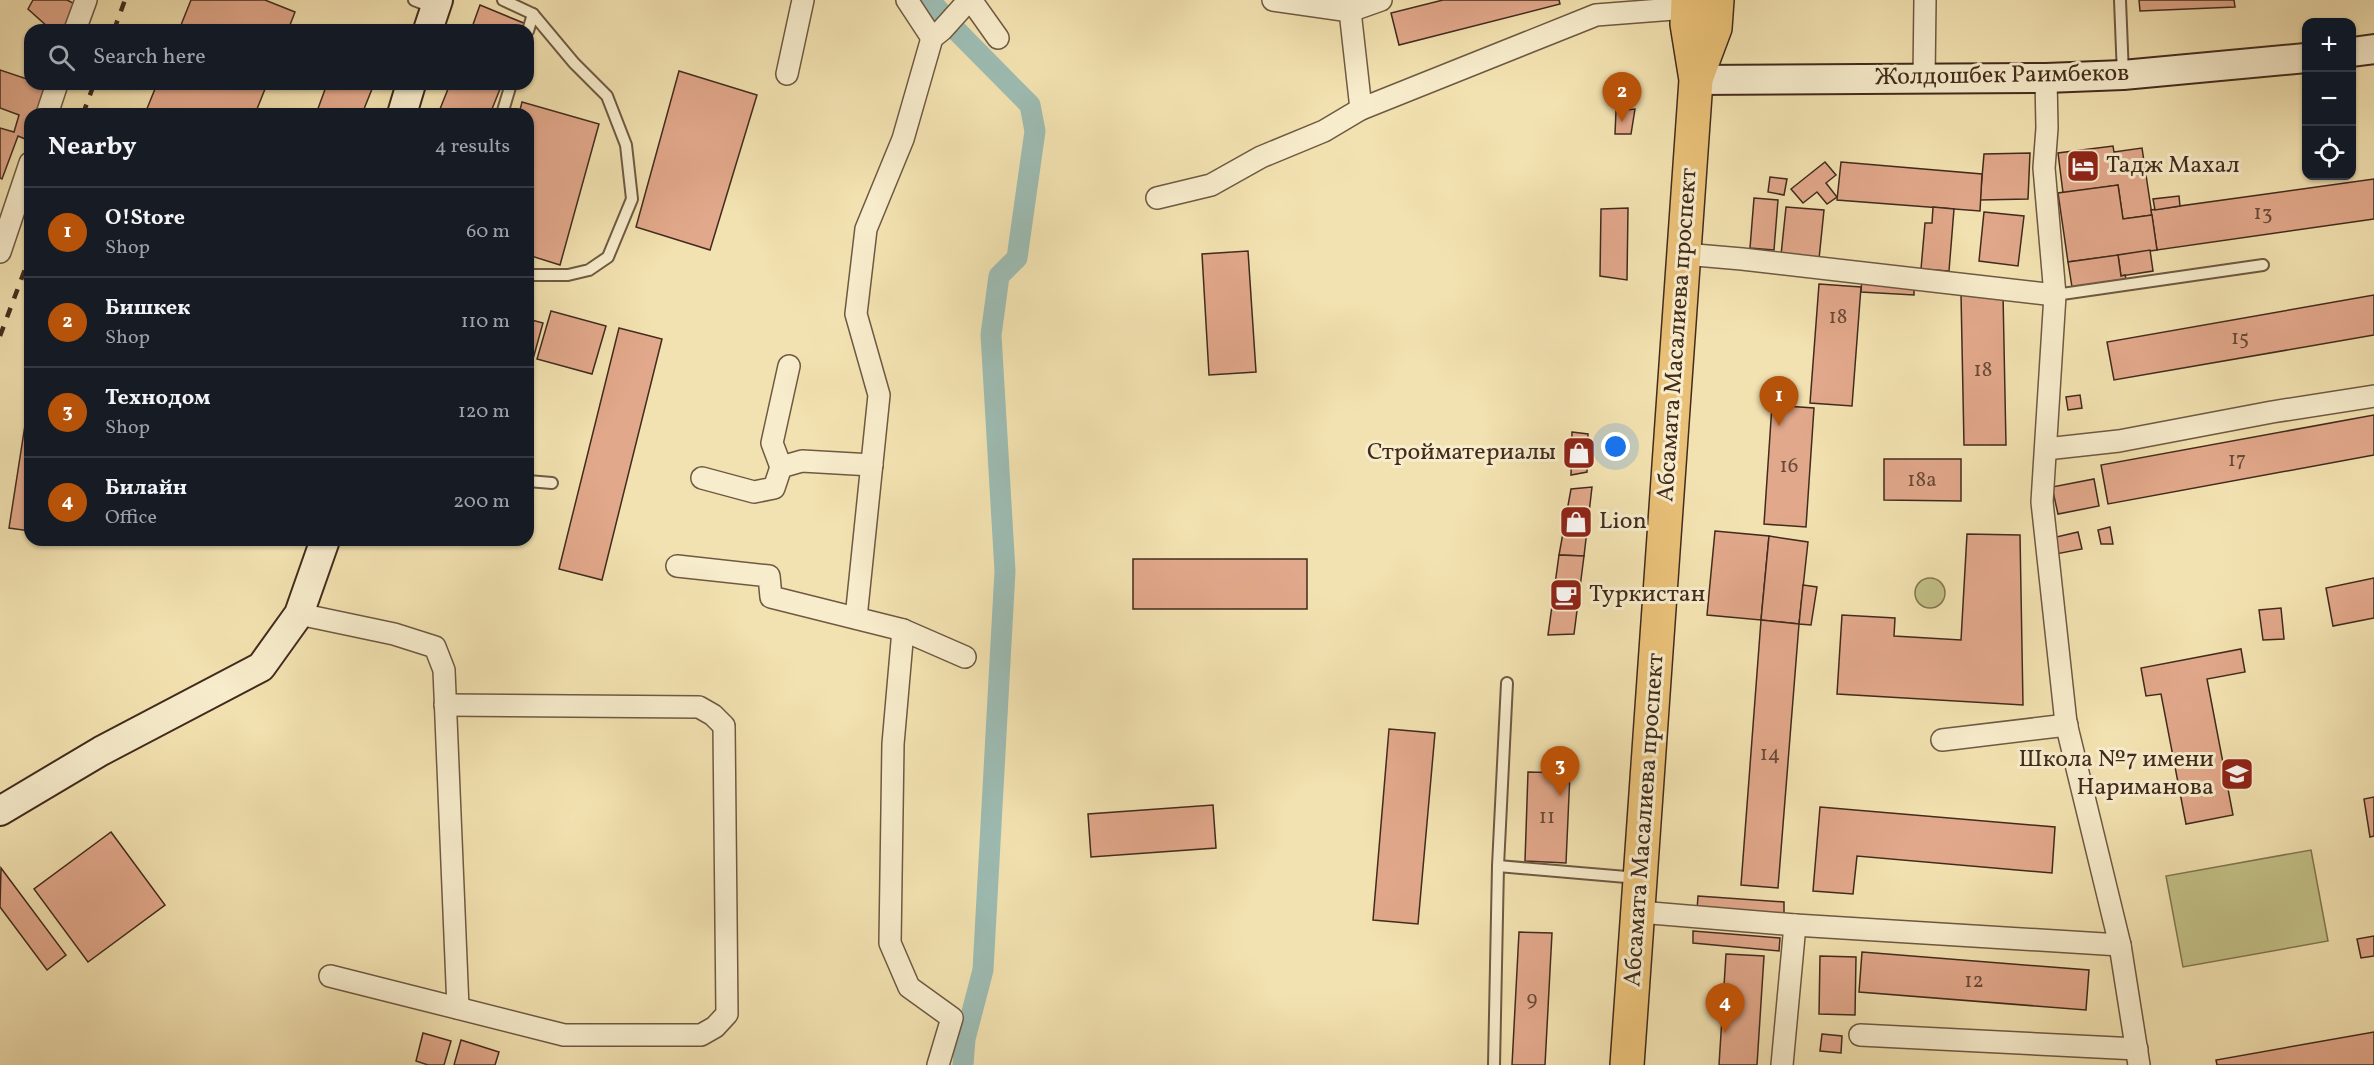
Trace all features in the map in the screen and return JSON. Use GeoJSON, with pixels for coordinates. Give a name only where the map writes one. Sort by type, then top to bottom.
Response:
{"type":"FeatureCollection","features":[{"type":"Feature","properties":{"kind":"main road","name":"Абсамата Масалиева проспект"},"geometry":{"type":"LineString","coordinates":[[1628,1065],[1696,80],[1715,28],[1697,3]]}},
{"type":"Feature","properties":{"kind":"main road"},"geometry":{"type":"LineString","coordinates":[[2356,51],[2374,49]]}},
{"type":"Feature","properties":{"kind":"main road","name":"Жолдошбек Раимбеков"},"geometry":{"type":"LineString","coordinates":[[1696,80],[2046,78],[2123,75],[2302,58]]}},
{"type":"Feature","properties":{"kind":"main road"},"geometry":{"type":"LineString","coordinates":[[404,108],[409,90]]}},
{"type":"Feature","properties":{"kind":"main road"},"geometry":{"type":"LineString","coordinates":[[0,811],[100,750],[261,667],[299,615],[323,546]]}},
{"type":"Feature","properties":{"kind":"street"},"geometry":{"type":"LineString","coordinates":[[77,24],[86,0]]}},
{"type":"Feature","properties":{"kind":"street"},"geometry":{"type":"LineString","coordinates":[[786,74],[804,0]]}},
{"type":"Feature","properties":{"kind":"street"},"geometry":{"type":"LineString","coordinates":[[906,0],[937,34]]}},
{"type":"Feature","properties":{"kind":"street"},"geometry":{"type":"LineString","coordinates":[[1273,0],[1350,11],[1381,0]]}},
{"type":"Feature","properties":{"kind":"street"},"geometry":{"type":"LineString","coordinates":[[1924,78],[1926,0]]}},
{"type":"Feature","properties":{"kind":"street"},"geometry":{"type":"LineString","coordinates":[[1157,198],[1211,185],[1261,157],[1324,131],[1361,109],[1591,7],[1697,3]]}},
{"type":"Feature","properties":{"kind":"street"},"geometry":{"type":"LineString","coordinates":[[856,618],[879,395],[856,314],[866,229],[903,139],[937,34],[966,4],[998,38]]}},
{"type":"Feature","properties":{"kind":"street"},"geometry":{"type":"LineString","coordinates":[[1350,11],[1361,109]]}},
{"type":"Feature","properties":{"kind":"street"},"geometry":{"type":"LineString","coordinates":[[1860,1035],[2138,1057],[2120,945],[2067,725],[2042,502],[2055,295],[2044,168],[2047,128],[2046,78]]}},
{"type":"Feature","properties":{"kind":"street"},"geometry":{"type":"LineString","coordinates":[[49,108],[55,90]]}},
{"type":"Feature","properties":{"kind":"street"},"geometry":{"type":"LineString","coordinates":[[0,252],[24,182]]}},
{"type":"Feature","properties":{"kind":"street"},"geometry":{"type":"LineString","coordinates":[[1684,254],[2055,295]]}},
{"type":"Feature","properties":{"kind":"street"},"geometry":{"type":"LineString","coordinates":[[702,478],[754,492],[774,488],[782,467],[772,443],[789,366]]}},
{"type":"Feature","properties":{"kind":"street"},"geometry":{"type":"LineString","coordinates":[[2046,449],[2119,441],[2272,412],[2374,396]]}},
{"type":"Feature","properties":{"kind":"street"},"geometry":{"type":"LineString","coordinates":[[782,467],[802,461],[872,465]]}},
{"type":"Feature","properties":{"kind":"street"},"geometry":{"type":"LineString","coordinates":[[676,566],[769,576],[771,597],[903,630],[965,657]]}},
{"type":"Feature","properties":{"kind":"street"},"geometry":{"type":"LineString","coordinates":[[299,615],[394,634],[435,647],[444,670],[458,1008]]}},
{"type":"Feature","properties":{"kind":"street"},"geometry":{"type":"LineString","coordinates":[[903,630],[893,744],[890,943],[909,987],[952,1018],[938,1065]]}},
{"type":"Feature","properties":{"kind":"street"},"geometry":{"type":"LineString","coordinates":[[330,976],[564,1035],[701,1035],[715,1027],[727,1014],[724,726],[713,715],[699,707],[446,705]]}},
{"type":"Feature","properties":{"kind":"street"},"geometry":{"type":"LineString","coordinates":[[1942,740],[2067,725]]}},
{"type":"Feature","properties":{"kind":"street"},"geometry":{"type":"LineString","coordinates":[[1639,912],[1795,926],[2120,945]]}},
{"type":"Feature","properties":{"kind":"street"},"geometry":{"type":"LineString","coordinates":[[1782,1065],[1795,926]]}},
{"type":"Feature","properties":{"kind":"lane"},"geometry":{"type":"LineString","coordinates":[[503,0],[533,14],[574,63],[607,96],[626,145],[632,199],[608,257],[589,270],[568,275],[534,275]]}},
{"type":"Feature","properties":{"kind":"lane"},"geometry":{"type":"LineString","coordinates":[[2120,0],[2123,75]]}},
{"type":"Feature","properties":{"kind":"lane"},"geometry":{"type":"LineString","coordinates":[[530,24],[533,14]]}},
{"type":"Feature","properties":{"kind":"lane"},"geometry":{"type":"LineString","coordinates":[[504,108],[509,90]]}},
{"type":"Feature","properties":{"kind":"lane"},"geometry":{"type":"LineString","coordinates":[[2055,295],[2263,265]]}},
{"type":"Feature","properties":{"kind":"lane"},"geometry":{"type":"LineString","coordinates":[[534,482],[552,483]]}},
{"type":"Feature","properties":{"kind":"lane"},"geometry":{"type":"LineString","coordinates":[[1494,1065],[1498,866],[1507,683]]}},
{"type":"Feature","properties":{"kind":"lane"},"geometry":{"type":"LineString","coordinates":[[1498,866],[1641,878]]}},
{"type":"Feature","properties":{"kind":"shaded area"},"geometry":{"type":"Polygon","coordinates":[[[1930,578],[1941,582],[1945,593],[1941,604],[1930,608],[1919,604],[1915,593],[1919,582],[1930,578]]]}},
{"type":"Feature","properties":{"kind":"shaded area"},"geometry":{"type":"Polygon","coordinates":[[[2311,850],[2328,941],[2183,967],[2166,876],[2311,850]]]}},
{"type":"Feature","properties":{"kind":"building"},"geometry":{"type":"Polygon","coordinates":[[[33,0],[67,0],[81,7],[72,24],[45,24],[28,9],[33,0]]]}},
{"type":"Feature","properties":{"kind":"building"},"geometry":{"type":"Polygon","coordinates":[[[191,0],[265,0],[295,12],[290,24],[181,24],[191,0]]]}},
{"type":"Feature","properties":{"kind":"building"},"geometry":{"type":"Polygon","coordinates":[[[1443,0],[1559,0],[1560,4],[1399,45],[1391,13],[1443,0]]]}},
{"type":"Feature","properties":{"kind":"building"},"geometry":{"type":"Polygon","coordinates":[[[2139,0],[2234,0],[2235,7],[2140,11],[2139,0]]]}},
{"type":"Feature","properties":{"kind":"building"},"geometry":{"type":"Polygon","coordinates":[[[480,5],[526,24],[473,24],[480,5]]]}},
{"type":"Feature","properties":{"kind":"building"},"geometry":{"type":"Polygon","coordinates":[[[0,70],[24,78],[24,90],[47,90],[41,108],[24,108],[24,138],[18,136],[2,179],[0,178],[0,128],[14,132],[19,115],[0,108],[0,70]]]}},
{"type":"Feature","properties":{"kind":"building"},"geometry":{"type":"Polygon","coordinates":[[[679,71],[757,95],[710,250],[636,227],[679,71]]]}},
{"type":"Feature","properties":{"kind":"building"},"geometry":{"type":"Polygon","coordinates":[[[155,90],[265,90],[257,108],[147,108],[155,90]]]}},
{"type":"Feature","properties":{"kind":"building"},"geometry":{"type":"Polygon","coordinates":[[[325,90],[372,90],[364,108],[318,108],[325,90]]]}},
{"type":"Feature","properties":{"kind":"building"},"geometry":{"type":"Polygon","coordinates":[[[448,90],[500,90],[492,108],[440,108],[448,90]]]}},
{"type":"Feature","properties":{"kind":"building"},"geometry":{"type":"Polygon","coordinates":[[[522,102],[599,124],[560,265],[534,257],[534,108],[520,108],[522,102]]]}},
{"type":"Feature","properties":{"kind":"building"},"geometry":{"type":"Polygon","coordinates":[[[1635,109],[1631,134],[1615,134],[1616,111],[1635,109]]]}},
{"type":"Feature","properties":{"kind":"building"},"geometry":{"type":"Polygon","coordinates":[[[2113,146],[2114,152],[2142,148],[2152,215],[2123,219],[2118,185],[2063,193],[2058,153],[2113,146]]]}},
{"type":"Feature","properties":{"kind":"building"},"geometry":{"type":"Polygon","coordinates":[[[2030,153],[2028,199],[1980,200],[1984,154],[2030,153]]]}},
{"type":"Feature","properties":{"kind":"building"},"geometry":{"type":"Polygon","coordinates":[[[1825,162],[1836,175],[1826,183],[1837,197],[1827,204],[1817,192],[1803,203],[1791,189],[1825,162]]]}},
{"type":"Feature","properties":{"kind":"building"},"geometry":{"type":"Polygon","coordinates":[[[1841,162],[1982,174],[1980,211],[1837,200],[1841,162]]]}},
{"type":"Feature","properties":{"kind":"building"},"geometry":{"type":"Polygon","coordinates":[[[1770,177],[1787,179],[1784,195],[1768,192],[1770,177]]]}},
{"type":"Feature","properties":{"kind":"building"},"geometry":{"type":"Polygon","coordinates":[[[2374,179],[2374,219],[2157,250],[2151,210],[2374,179]]]}},
{"type":"Feature","properties":{"kind":"building"},"geometry":{"type":"Polygon","coordinates":[[[2118,185],[2123,219],[2152,215],[2157,250],[2068,262],[2058,193],[2118,185]]]}},
{"type":"Feature","properties":{"kind":"building"},"geometry":{"type":"Polygon","coordinates":[[[2179,196],[2180,206],[2155,210],[2153,199],[2179,196]]]}},
{"type":"Feature","properties":{"kind":"building"},"geometry":{"type":"Polygon","coordinates":[[[1754,198],[1778,200],[1774,250],[1750,248],[1754,198]]]}},
{"type":"Feature","properties":{"kind":"building"},"geometry":{"type":"Polygon","coordinates":[[[1786,207],[1824,210],[1819,259],[1781,255],[1786,207]]]}},
{"type":"Feature","properties":{"kind":"building"},"geometry":{"type":"Polygon","coordinates":[[[1933,207],[1954,209],[1949,271],[1921,269],[1925,223],[1932,223],[1933,207]]]}},
{"type":"Feature","properties":{"kind":"building"},"geometry":{"type":"Polygon","coordinates":[[[1628,208],[1627,280],[1600,276],[1601,209],[1628,208]]]}},
{"type":"Feature","properties":{"kind":"building"},"geometry":{"type":"Polygon","coordinates":[[[1984,212],[2024,216],[2018,266],[1979,261],[1984,212]]]}},
{"type":"Feature","properties":{"kind":"building"},"geometry":{"type":"Polygon","coordinates":[[[2150,250],[2153,271],[2121,276],[2118,255],[2150,250]]]}},
{"type":"Feature","properties":{"kind":"building"},"geometry":{"type":"Polygon","coordinates":[[[1248,251],[1256,372],[1209,375],[1202,254],[1248,251]]]}},
{"type":"Feature","properties":{"kind":"building"},"geometry":{"type":"Polygon","coordinates":[[[2118,255],[2121,276],[2125,275],[2126,279],[2072,287],[2068,262],[2118,255]]]}},
{"type":"Feature","properties":{"kind":"building"},"geometry":{"type":"Polygon","coordinates":[[[1862,277],[1914,281],[1914,295],[1861,292],[1862,277]]]}},
{"type":"Feature","properties":{"kind":"building"},"geometry":{"type":"Polygon","coordinates":[[[1819,284],[1861,287],[1852,406],[1810,403],[1819,284]]]}},
{"type":"Feature","properties":{"kind":"building"},"geometry":{"type":"Polygon","coordinates":[[[1961,294],[2003,294],[2006,445],[1964,445],[1961,294]]]}},
{"type":"Feature","properties":{"kind":"building"},"geometry":{"type":"Polygon","coordinates":[[[2374,295],[2374,335],[2114,380],[2107,342],[2374,295]]]}},
{"type":"Feature","properties":{"kind":"building"},"geometry":{"type":"Polygon","coordinates":[[[551,311],[606,326],[592,374],[537,359],[551,311]]]}},
{"type":"Feature","properties":{"kind":"building"},"geometry":{"type":"Polygon","coordinates":[[[534,321],[543,323],[534,355],[534,321]]]}},
{"type":"Feature","properties":{"kind":"building"},"geometry":{"type":"Polygon","coordinates":[[[619,328],[662,339],[602,580],[559,569],[619,328]]]}},
{"type":"Feature","properties":{"kind":"building"},"geometry":{"type":"Polygon","coordinates":[[[2080,395],[2082,408],[2068,410],[2066,397],[2080,395]]]}},
{"type":"Feature","properties":{"kind":"building"},"geometry":{"type":"Polygon","coordinates":[[[1772,405],[1814,408],[1806,527],[1764,524],[1772,405]]]}},
{"type":"Feature","properties":{"kind":"building"},"geometry":{"type":"Polygon","coordinates":[[[2374,415],[2374,455],[2108,504],[2101,465],[2374,415]]]}},
{"type":"Feature","properties":{"kind":"building"},"geometry":{"type":"Polygon","coordinates":[[[24,432],[24,530],[9,528],[24,432]]]}},
{"type":"Feature","properties":{"kind":"building","name":"Стройматериалы"},"geometry":{"type":"Polygon","coordinates":[[[1572,432],[1588,434],[1587,472],[1571,475],[1572,432]]]}},
{"type":"Feature","properties":{"kind":"building"},"geometry":{"type":"Polygon","coordinates":[[[1884,459],[1961,459],[1961,501],[1884,500],[1884,459]]]}},
{"type":"Feature","properties":{"kind":"building"},"geometry":{"type":"Polygon","coordinates":[[[2094,479],[2099,506],[2058,514],[2052,487],[2094,479]]]}},
{"type":"Feature","properties":{"kind":"building","name":"Lion"},"geometry":{"type":"Polygon","coordinates":[[[1592,487],[1584,556],[1559,555],[1571,489],[1592,487]]]}},
{"type":"Feature","properties":{"kind":"building"},"geometry":{"type":"Polygon","coordinates":[[[2110,527],[2113,544],[2101,544],[2098,530],[2110,527]]]}},
{"type":"Feature","properties":{"kind":"building"},"geometry":{"type":"Polygon","coordinates":[[[1715,531],[1769,536],[1761,620],[1707,615],[1715,531]]]}},
{"type":"Feature","properties":{"kind":"building"},"geometry":{"type":"Polygon","coordinates":[[[2078,532],[2082,549],[2056,554],[2052,538],[2078,532]]]}},
{"type":"Feature","properties":{"kind":"building"},"geometry":{"type":"Polygon","coordinates":[[[1967,534],[2020,535],[2023,705],[1837,694],[1842,615],[1895,618],[1894,636],[1961,640],[1967,534]]]}},
{"type":"Feature","properties":{"kind":"building"},"geometry":{"type":"Polygon","coordinates":[[[1769,536],[1808,542],[1799,624],[1761,620],[1769,536]]]}},
{"type":"Feature","properties":{"kind":"building","name":"Туркистан"},"geometry":{"type":"Polygon","coordinates":[[[1559,555],[1584,556],[1574,634],[1548,635],[1559,555]]]}},
{"type":"Feature","properties":{"kind":"building"},"geometry":{"type":"Polygon","coordinates":[[[1133,559],[1307,559],[1307,609],[1133,609],[1133,559]]]}},
{"type":"Feature","properties":{"kind":"building"},"geometry":{"type":"Polygon","coordinates":[[[2374,578],[2374,618],[2333,626],[2326,588],[2374,578]]]}},
{"type":"Feature","properties":{"kind":"building"},"geometry":{"type":"Polygon","coordinates":[[[1803,585],[1817,587],[1811,625],[1799,624],[1803,585]]]}},
{"type":"Feature","properties":{"kind":"building"},"geometry":{"type":"Polygon","coordinates":[[[2281,608],[2284,639],[2263,640],[2259,610],[2281,608]]]}},
{"type":"Feature","properties":{"kind":"building"},"geometry":{"type":"Polygon","coordinates":[[[1761,620],[1799,624],[1778,888],[1741,885],[1761,620]]]}},
{"type":"Feature","properties":{"kind":"building"},"geometry":{"type":"Polygon","coordinates":[[[2241,649],[2245,672],[2207,679],[2233,815],[2186,824],[2161,694],[2146,696],[2141,668],[2241,649]]]}},
{"type":"Feature","properties":{"kind":"building"},"geometry":{"type":"Polygon","coordinates":[[[1389,729],[1435,733],[1418,924],[1373,920],[1389,729]]]}},
{"type":"Feature","properties":{"kind":"building"},"geometry":{"type":"Polygon","coordinates":[[[1528,772],[1570,773],[1566,863],[1525,861],[1528,772]]]}},
{"type":"Feature","properties":{"kind":"building"},"geometry":{"type":"Polygon","coordinates":[[[2374,797],[2374,836],[2370,837],[2364,799],[2374,797]]]}},
{"type":"Feature","properties":{"kind":"building"},"geometry":{"type":"Polygon","coordinates":[[[1213,805],[1216,848],[1091,857],[1088,814],[1213,805]]]}},
{"type":"Feature","properties":{"kind":"building"},"geometry":{"type":"Polygon","coordinates":[[[1820,807],[2055,827],[2052,873],[1857,856],[1853,894],[1813,891],[1820,807]]]}},
{"type":"Feature","properties":{"kind":"building"},"geometry":{"type":"Polygon","coordinates":[[[111,832],[165,905],[88,962],[34,889],[111,832]]]}},
{"type":"Feature","properties":{"kind":"building"},"geometry":{"type":"Polygon","coordinates":[[[1,868],[66,955],[47,970],[0,907],[1,868]]]}},
{"type":"Feature","properties":{"kind":"building"},"geometry":{"type":"Polygon","coordinates":[[[1698,896],[1784,902],[1784,916],[1697,910],[1698,896]]]}},
{"type":"Feature","properties":{"kind":"building"},"geometry":{"type":"Polygon","coordinates":[[[1693,931],[1780,938],[1779,951],[1693,943],[1693,931]]]}},
{"type":"Feature","properties":{"kind":"building"},"geometry":{"type":"Polygon","coordinates":[[[1519,932],[1552,933],[1545,1065],[1512,1065],[1519,932]]]}},
{"type":"Feature","properties":{"kind":"building"},"geometry":{"type":"Polygon","coordinates":[[[2374,936],[2374,956],[2361,958],[2357,939],[2374,936]]]}},
{"type":"Feature","properties":{"kind":"building"},"geometry":{"type":"Polygon","coordinates":[[[1862,952],[2089,970],[2086,1010],[1859,992],[1862,952]]]}},
{"type":"Feature","properties":{"kind":"building"},"geometry":{"type":"Polygon","coordinates":[[[1726,954],[1764,956],[1757,1065],[1719,1065],[1726,954]]]}},
{"type":"Feature","properties":{"kind":"building"},"geometry":{"type":"Polygon","coordinates":[[[1820,956],[1856,957],[1855,1015],[1819,1014],[1820,956]]]}},
{"type":"Feature","properties":{"kind":"building"},"geometry":{"type":"Polygon","coordinates":[[[2374,1032],[2374,1065],[2217,1065],[2216,1060],[2374,1032]]]}},
{"type":"Feature","properties":{"kind":"building"},"geometry":{"type":"Polygon","coordinates":[[[423,1033],[451,1041],[444,1065],[428,1065],[416,1061],[423,1033]]]}},
{"type":"Feature","properties":{"kind":"building"},"geometry":{"type":"Polygon","coordinates":[[[1822,1034],[1842,1036],[1841,1053],[1820,1051],[1822,1034]]]}},
{"type":"Feature","properties":{"kind":"building"},"geometry":{"type":"Polygon","coordinates":[[[461,1040],[499,1052],[495,1065],[454,1065],[461,1040]]]}},
{"type":"Feature","properties":{"kind":"waterway"},"geometry":{"type":"LineString","coordinates":[[930,0],[952,26],[1030,105],[1035,131],[1017,258],[999,276],[991,335],[1005,571],[983,970],[965,1039],[963,1065]]}},
{"type":"Feature","properties":{"kind":"railway"},"geometry":{"type":"LineString","coordinates":[[116,24],[125,0]]}},
{"type":"Feature","properties":{"kind":"railway"},"geometry":{"type":"LineString","coordinates":[[85,108],[92,90]]}},
{"type":"Feature","properties":{"kind":"railway"},"geometry":{"type":"LineString","coordinates":[[0,336],[24,272]]}},
{"type":"Feature","properties":{"kind":"place","name":"Бишкек"},"geometry":{"type":"Point","coordinates":[1622,122]}},
{"type":"Feature","properties":{"kind":"place","name":"Тадж Махал"},"geometry":{"type":"Point","coordinates":[2083,166]}},
{"type":"Feature","properties":{"kind":"place","name":"O!Store"},"geometry":{"type":"Point","coordinates":[1779,426]}},
{"type":"Feature","properties":{"kind":"place","name":"Стройматериалы"},"geometry":{"type":"Point","coordinates":[1579,453]}},
{"type":"Feature","properties":{"kind":"place","name":"Lion"},"geometry":{"type":"Point","coordinates":[1576,522]}},
{"type":"Feature","properties":{"kind":"place","name":"Туркистан"},"geometry":{"type":"Point","coordinates":[1566,595]}},
{"type":"Feature","properties":{"kind":"place","name":"Школа №7 имени Нариманова"},"geometry":{"type":"Point","coordinates":[2237,774]}},
{"type":"Feature","properties":{"kind":"place","name":"Технодом"},"geometry":{"type":"Point","coordinates":[1560,796]}},
{"type":"Feature","properties":{"kind":"place","name":"Билайн"},"geometry":{"type":"Point","coordinates":[1725,1033]}}]}
